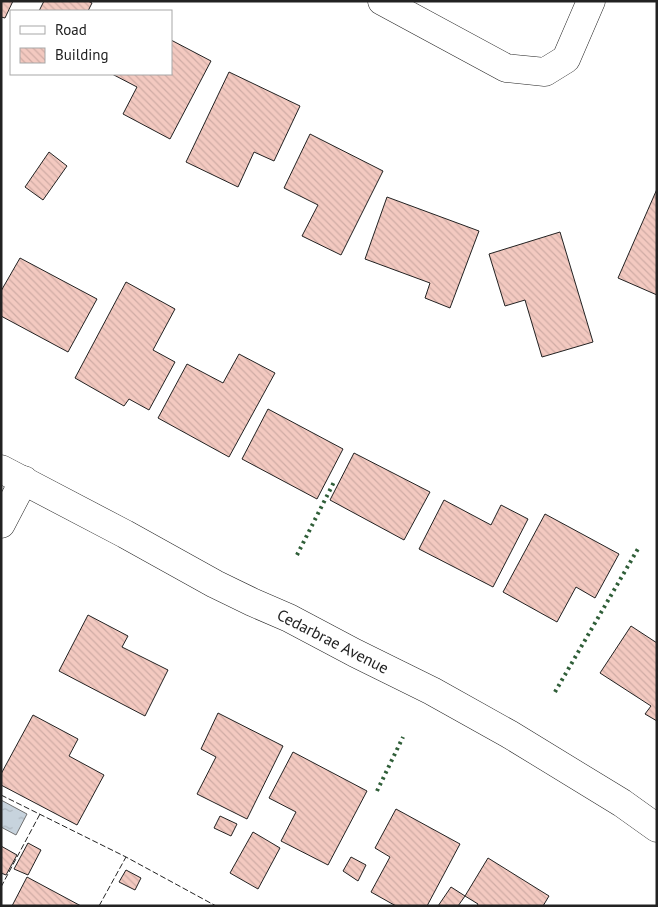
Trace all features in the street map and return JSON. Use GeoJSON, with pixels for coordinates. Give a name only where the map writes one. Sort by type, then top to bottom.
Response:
{"type":"FeatureCollection","features":[{"type":"Feature","properties":{"kind":"street"},"geometry":{"type":"LineString","coordinates":[[382,1],[506,68],[545,72],[566,59],[591,1]]}},
{"type":"Feature","properties":{"kind":"street"},"geometry":{"type":"LineString","coordinates":[[1,524],[12,474]]}},
{"type":"Feature","properties":{"kind":"street","name":"Cedarbrae Avenue"},"geometry":{"type":"LineString","coordinates":[[12,474],[215,584],[289,618],[432,691],[509,734],[622,803],[657,828]]}},
{"type":"Feature","properties":{"kind":"water"},"geometry":{"type":"Polygon","coordinates":[[[1,800],[27,814],[16,835],[1,827],[1,800]]]}},
{"type":"Feature","properties":{"kind":"building"},"geometry":{"type":"Polygon","coordinates":[[[1,1],[13,1],[5,18],[1,17],[1,1]]]}},
{"type":"Feature","properties":{"kind":"building"},"geometry":{"type":"Polygon","coordinates":[[[44,1],[88,1],[92,3],[88,10],[40,10],[44,1]]]}},
{"type":"Feature","properties":{"kind":"building"},"geometry":{"type":"Polygon","coordinates":[[[172,41],[211,61],[170,139],[123,114],[137,87],[114,75],[172,75],[172,41]]]}},
{"type":"Feature","properties":{"kind":"building"},"geometry":{"type":"Polygon","coordinates":[[[229,72],[300,106],[274,161],[254,152],[238,187],[186,162],[229,72]]]}},
{"type":"Feature","properties":{"kind":"building"},"geometry":{"type":"Polygon","coordinates":[[[310,134],[383,171],[341,255],[302,236],[318,205],[284,188],[310,134]]]}},
{"type":"Feature","properties":{"kind":"building"},"geometry":{"type":"Polygon","coordinates":[[[49,152],[67,166],[43,200],[25,187],[49,152]]]}},
{"type":"Feature","properties":{"kind":"building"},"geometry":{"type":"Polygon","coordinates":[[[657,189],[657,295],[618,278],[657,189]]]}},
{"type":"Feature","properties":{"kind":"building"},"geometry":{"type":"Polygon","coordinates":[[[387,197],[479,231],[450,308],[425,298],[430,283],[365,259],[387,197]]]}},
{"type":"Feature","properties":{"kind":"building"},"geometry":{"type":"Polygon","coordinates":[[[560,232],[593,342],[542,357],[525,300],[505,306],[489,254],[560,232]]]}},
{"type":"Feature","properties":{"kind":"building"},"geometry":{"type":"Polygon","coordinates":[[[20,258],[97,299],[68,352],[1,316],[1,291],[20,258]]]}},
{"type":"Feature","properties":{"kind":"building"},"geometry":{"type":"Polygon","coordinates":[[[126,282],[175,309],[153,350],[175,362],[149,410],[129,399],[124,406],[75,378],[126,282]]]}},
{"type":"Feature","properties":{"kind":"building"},"geometry":{"type":"Polygon","coordinates":[[[239,354],[275,373],[229,457],[158,418],[187,364],[223,383],[239,354]]]}},
{"type":"Feature","properties":{"kind":"building"},"geometry":{"type":"Polygon","coordinates":[[[268,409],[343,449],[317,499],[242,459],[268,409]]]}},
{"type":"Feature","properties":{"kind":"building"},"geometry":{"type":"Polygon","coordinates":[[[354,453],[430,492],[404,540],[330,500],[354,453]]]}},
{"type":"Feature","properties":{"kind":"building"},"geometry":{"type":"Polygon","coordinates":[[[444,500],[491,525],[501,505],[528,519],[493,587],[419,549],[444,500]]]}},
{"type":"Feature","properties":{"kind":"building"},"geometry":{"type":"Polygon","coordinates":[[[545,514],[619,554],[595,598],[576,587],[557,622],[503,592],[545,514]]]}},
{"type":"Feature","properties":{"kind":"building"},"geometry":{"type":"Polygon","coordinates":[[[88,615],[128,636],[122,647],[168,670],[145,716],[59,671],[88,615]]]}},
{"type":"Feature","properties":{"kind":"building"},"geometry":{"type":"Polygon","coordinates":[[[631,626],[657,643],[657,721],[645,714],[651,706],[600,673],[631,626]]]}},
{"type":"Feature","properties":{"kind":"building"},"geometry":{"type":"Polygon","coordinates":[[[218,713],[283,746],[247,819],[197,794],[216,757],[201,749],[218,713]]]}},
{"type":"Feature","properties":{"kind":"building"},"geometry":{"type":"Polygon","coordinates":[[[33,715],[78,739],[69,756],[104,775],[77,825],[1,785],[1,774],[33,715]]]}},
{"type":"Feature","properties":{"kind":"building"},"geometry":{"type":"Polygon","coordinates":[[[293,752],[367,791],[328,865],[281,841],[296,812],[269,798],[293,752]]]}},
{"type":"Feature","properties":{"kind":"building"},"geometry":{"type":"Polygon","coordinates":[[[396,809],[460,844],[427,906],[396,906],[371,892],[390,857],[375,848],[396,809]]]}},
{"type":"Feature","properties":{"kind":"building"},"geometry":{"type":"Polygon","coordinates":[[[220,816],[237,824],[231,836],[214,828],[220,816]]]}},
{"type":"Feature","properties":{"kind":"building"},"geometry":{"type":"Polygon","coordinates":[[[253,832],[280,848],[258,889],[230,873],[253,832]]]}},
{"type":"Feature","properties":{"kind":"building"},"geometry":{"type":"Polygon","coordinates":[[[28,843],[41,850],[28,875],[14,869],[28,843]]]}},
{"type":"Feature","properties":{"kind":"building"},"geometry":{"type":"Polygon","coordinates":[[[1,846],[17,855],[6,875],[1,873],[1,846]]]}},
{"type":"Feature","properties":{"kind":"building"},"geometry":{"type":"Polygon","coordinates":[[[351,857],[366,865],[358,881],[343,871],[351,857]]]}},
{"type":"Feature","properties":{"kind":"building"},"geometry":{"type":"Polygon","coordinates":[[[488,858],[549,896],[543,906],[477,906],[478,904],[465,896],[488,858]]]}},
{"type":"Feature","properties":{"kind":"building"},"geometry":{"type":"Polygon","coordinates":[[[126,870],[141,878],[135,890],[119,882],[126,870]]]}},
{"type":"Feature","properties":{"kind":"building"},"geometry":{"type":"Polygon","coordinates":[[[27,877],[81,906],[12,906],[27,877]]]}},
{"type":"Feature","properties":{"kind":"building"},"geometry":{"type":"Polygon","coordinates":[[[451,887],[465,896],[458,906],[438,906],[451,887]]]}},
{"type":"Feature","properties":{"kind":"hedge"},"geometry":{"type":"LineString","coordinates":[[297,555],[334,482]]}},
{"type":"Feature","properties":{"kind":"hedge"},"geometry":{"type":"LineString","coordinates":[[555,692],[639,547]]}},
{"type":"Feature","properties":{"kind":"hedge"},"geometry":{"type":"LineString","coordinates":[[377,791],[403,737]]}},
{"type":"Feature","properties":{"kind":"fence"},"geometry":{"type":"LineString","coordinates":[[1,795],[126,857],[216,906]]}},
{"type":"Feature","properties":{"kind":"fence"},"geometry":{"type":"LineString","coordinates":[[1,887],[40,814]]}},
{"type":"Feature","properties":{"kind":"fence"},"geometry":{"type":"LineString","coordinates":[[99,906],[126,857]]}}]}
